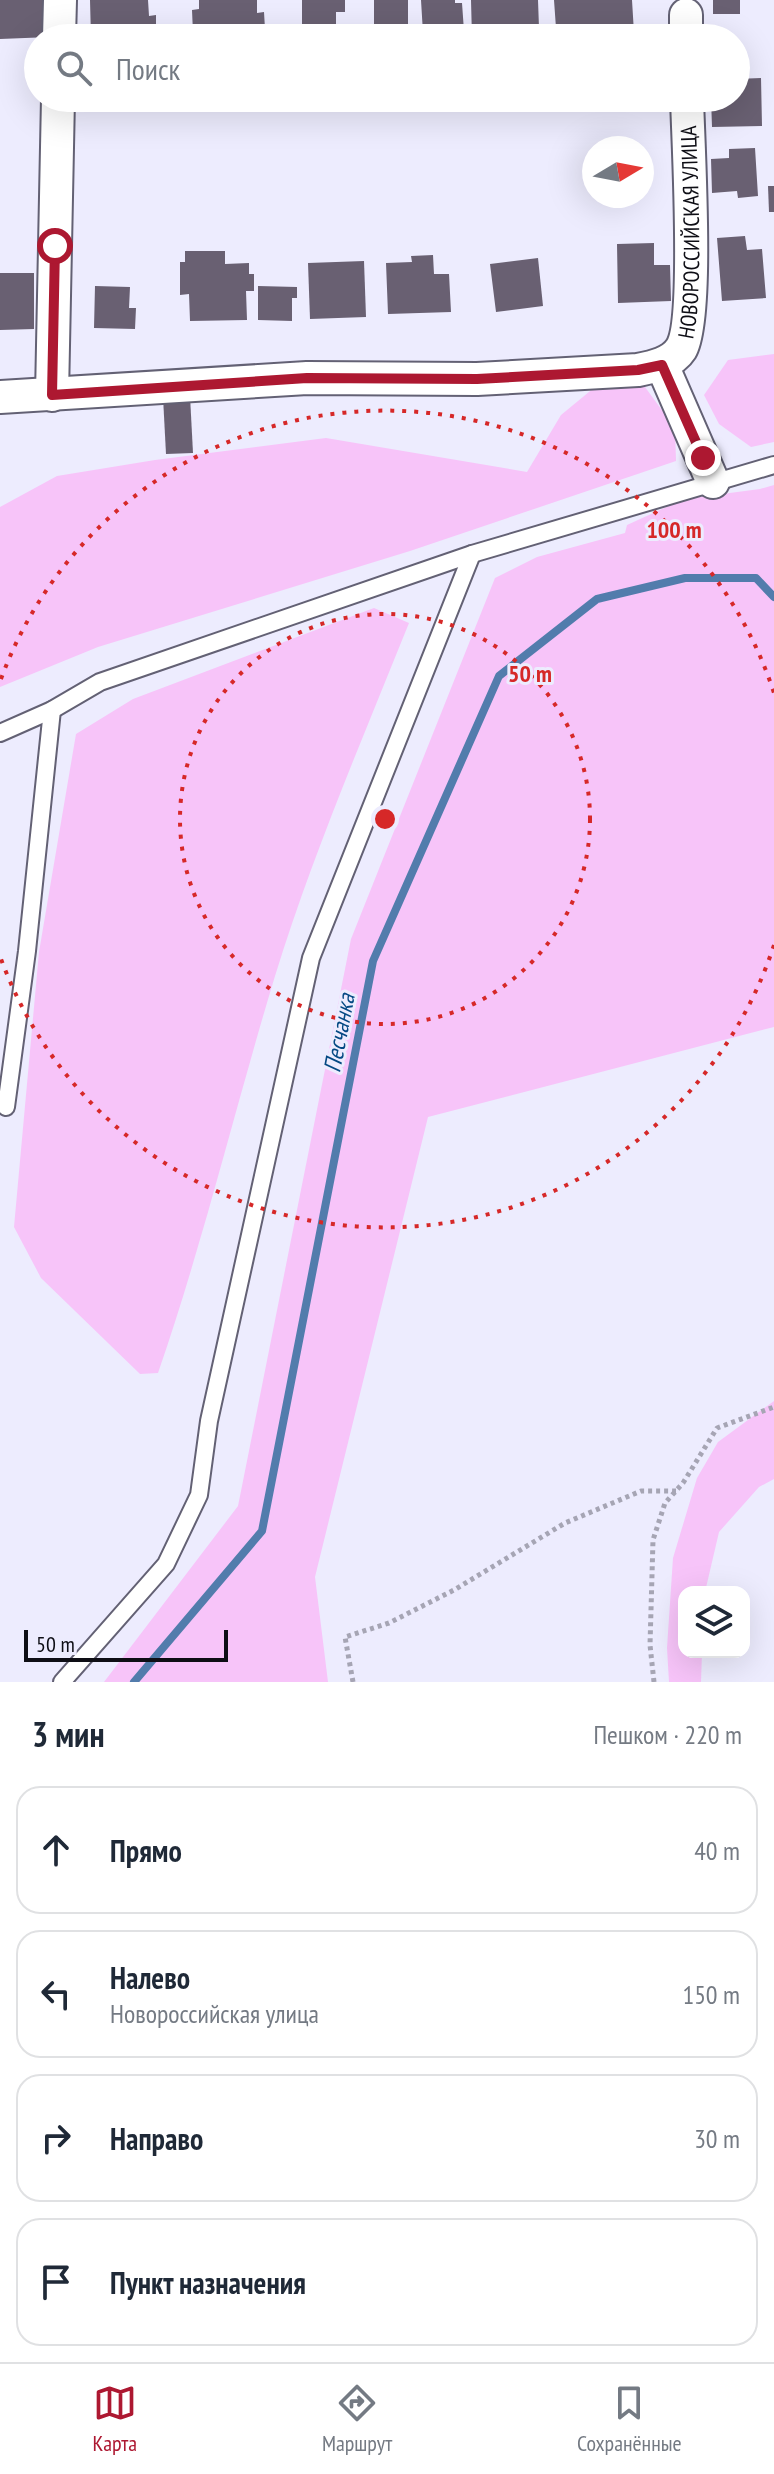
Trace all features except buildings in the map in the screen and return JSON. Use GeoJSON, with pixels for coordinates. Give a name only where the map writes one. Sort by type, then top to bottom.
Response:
{"type":"FeatureCollection","features":[{"type":"Feature","properties":{"kind":"street"},"geometry":{"type":"LineString","coordinates":[[59,24],[60,0]]}},
{"type":"Feature","properties":{"kind":"street"},"geometry":{"type":"LineString","coordinates":[[52,395],[58,112]]}},
{"type":"Feature","properties":{"kind":"street","name":"НОВОРОССИЙСКАЯ УЛИЦА"},"geometry":{"type":"LineString","coordinates":[[0,397],[307,378],[477,379],[638,370],[662,365],[681,349],[691,312],[687,112]]}},
{"type":"Feature","properties":{"kind":"street"},"geometry":{"type":"LineString","coordinates":[[662,365],[713,482]]}},
{"type":"Feature","properties":{"kind":"lane"},"geometry":{"type":"LineString","coordinates":[[0,733],[52,710],[100,682],[472,554],[774,465]]}},
{"type":"Feature","properties":{"kind":"lane"},"geometry":{"type":"LineString","coordinates":[[62,1682],[166,1564],[199,1495],[209,1421],[311,958],[472,554]]}},
{"type":"Feature","properties":{"kind":"lane"},"geometry":{"type":"LineString","coordinates":[[6,1107],[27,951],[52,710]]}},
{"type":"Feature","properties":{"kind":"path"},"geometry":{"type":"LineString","coordinates":[[654,1682],[650,1645],[653,1540],[665,1503],[717,1428],[774,1407]]}},
{"type":"Feature","properties":{"kind":"path"},"geometry":{"type":"LineString","coordinates":[[353,1682],[345,1637],[389,1623],[454,1590],[565,1523],[641,1491],[676,1491]]}},
{"type":"Feature","properties":{"kind":"shaded area"},"geometry":{"type":"Polygon","coordinates":[[[774,354],[774,442],[751,447],[719,424],[704,395],[728,360],[774,354]]]}},
{"type":"Feature","properties":{"kind":"shaded area"},"geometry":{"type":"Polygon","coordinates":[[[595,387],[645,387],[675,428],[676,461],[410,551],[98,647],[0,687],[0,507],[57,476],[326,438],[527,472],[561,415],[595,387]]]}},
{"type":"Feature","properties":{"kind":"shaded area"},"geometry":{"type":"Polygon","coordinates":[[[774,485],[774,1027],[428,1117],[315,1577],[328,1682],[104,1682],[238,1506],[351,939],[495,578],[537,557],[625,533],[627,525],[684,499],[774,485]]]}},
{"type":"Feature","properties":{"kind":"shaded area"},"geometry":{"type":"Polygon","coordinates":[[[374,608],[409,623],[338,798],[289,931],[190,1275],[158,1373],[140,1374],[41,1278],[14,1227],[39,952],[76,734],[133,699],[374,608]]]}},
{"type":"Feature","properties":{"kind":"shaded area"},"geometry":{"type":"Polygon","coordinates":[[[774,1401],[774,1479],[759,1487],[719,1532],[706,1586],[678,1586],[678,1658],[702,1658],[701,1682],[669,1682],[667,1648],[673,1558],[697,1478],[718,1442],[774,1401]]]}},
{"type":"Feature","properties":{"kind":"waterway","name":"Песчанка"},"geometry":{"type":"LineString","coordinates":[[134,1682],[262,1531],[373,961],[499,676],[597,599],[685,578],[756,578],[774,597]]}},
{"type":"Feature","properties":{"kind":"route"},"geometry":{"type":"LineString","coordinates":[[55,246],[52,395],[307,378],[477,379],[638,370],[662,365],[703,458]]}}]}
